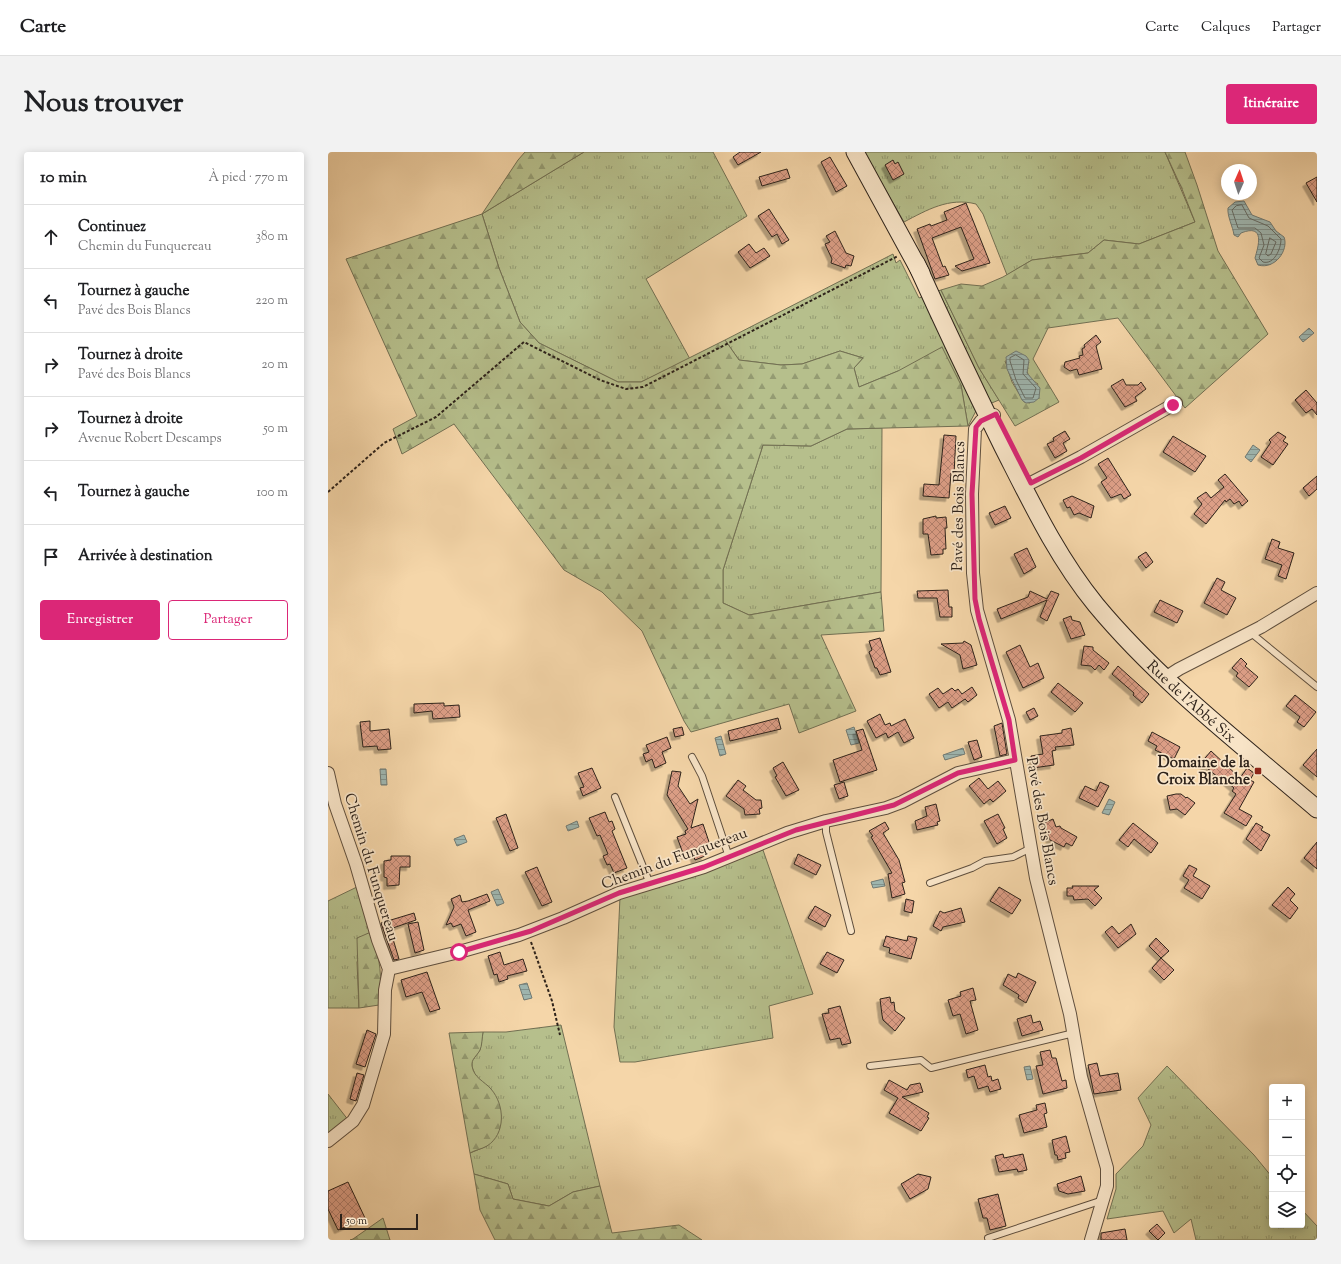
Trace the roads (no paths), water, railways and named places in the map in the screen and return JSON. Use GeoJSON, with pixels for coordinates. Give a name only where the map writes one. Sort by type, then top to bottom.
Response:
{"type":"FeatureCollection","features":[{"type":"Feature","properties":{"kind":"main road","name":"Rue de l'Abbé Six"},"geometry":{"type":"LineString","coordinates":[[855,152],[913,257],[1043,518],[1086,583],[1125,637],[1165,678],[1317,809]]}},
{"type":"Feature","properties":{"kind":"street"},"geometry":{"type":"LineString","coordinates":[[1027,485],[1081,458],[1176,403]]}},
{"type":"Feature","properties":{"kind":"street","name":"Pavé des Bois Blancs"},"geometry":{"type":"LineString","coordinates":[[992,416],[977,425],[975,429],[972,494],[973,585],[979,619],[1007,712],[1044,914],[1074,1034],[1081,1077],[1107,1168],[1108,1180],[1104,1201],[1091,1240]]}},
{"type":"Feature","properties":{"kind":"street"},"geometry":{"type":"LineString","coordinates":[[1165,678],[1184,666],[1250,633],[1317,593]]}},
{"type":"Feature","properties":{"kind":"street","name":"Chemin du Funquereau"},"geometry":{"type":"LineString","coordinates":[[328,773],[335,804],[356,864],[379,945],[389,969],[484,945],[528,932],[619,893],[693,871],[787,832],[890,806],[902,802],[958,773],[1015,760]]}},
{"type":"Feature","properties":{"kind":"street"},"geometry":{"type":"LineString","coordinates":[[328,1141],[353,1121],[363,1105],[384,1034],[385,990],[389,969]]}},
{"type":"Feature","properties":{"kind":"lane"},"geometry":{"type":"LineString","coordinates":[[1250,633],[1317,687]]}},
{"type":"Feature","properties":{"kind":"lane"},"geometry":{"type":"LineString","coordinates":[[692,757],[702,776],[729,857]]}},
{"type":"Feature","properties":{"kind":"lane"},"geometry":{"type":"LineString","coordinates":[[615,797],[650,884]]}},
{"type":"Feature","properties":{"kind":"lane"},"geometry":{"type":"LineString","coordinates":[[826,821],[826,832],[851,931]]}},
{"type":"Feature","properties":{"kind":"lane"},"geometry":{"type":"LineString","coordinates":[[930,883],[972,868],[986,861],[1013,857],[1031,848]]}},
{"type":"Feature","properties":{"kind":"lane"},"geometry":{"type":"LineString","coordinates":[[870,1066],[921,1060],[931,1068],[1074,1034]]}},
{"type":"Feature","properties":{"kind":"lane"},"geometry":{"type":"LineString","coordinates":[[988,1238],[1104,1201]]}},
{"type":"Feature","properties":{"kind":"water"},"geometry":{"type":"Polygon","coordinates":[[[1244,201],[1252,215],[1270,222],[1276,231],[1284,237],[1285,242],[1282,253],[1275,262],[1270,265],[1258,265],[1255,258],[1258,248],[1258,238],[1254,231],[1241,233],[1238,237],[1234,235],[1228,214],[1228,208],[1235,202],[1244,201]]]}},
{"type":"Feature","properties":{"kind":"water"},"geometry":{"type":"Polygon","coordinates":[[[1309,328],[1314,333],[1303,342],[1299,337],[1309,328]]]}},
{"type":"Feature","properties":{"kind":"water"},"geometry":{"type":"Polygon","coordinates":[[[1016,351],[1026,356],[1029,360],[1027,373],[1040,388],[1039,398],[1034,402],[1026,403],[1022,400],[1007,369],[1006,357],[1016,351]]]}},
{"type":"Feature","properties":{"kind":"water"},"geometry":{"type":"Polygon","coordinates":[[[1253,445],[1260,450],[1251,462],[1245,457],[1253,445]]]}},
{"type":"Feature","properties":{"kind":"water"},"geometry":{"type":"Polygon","coordinates":[[[854,727],[859,743],[851,745],[846,730],[854,727]]]}},
{"type":"Feature","properties":{"kind":"water"},"geometry":{"type":"Polygon","coordinates":[[[721,736],[726,754],[720,756],[715,738],[721,736]]]}},
{"type":"Feature","properties":{"kind":"water"},"geometry":{"type":"Polygon","coordinates":[[[963,748],[965,754],[945,760],[943,755],[963,748]]]}},
{"type":"Feature","properties":{"kind":"water"},"geometry":{"type":"Polygon","coordinates":[[[380,769],[386,769],[387,785],[381,785],[380,769]]]}},
{"type":"Feature","properties":{"kind":"water"},"geometry":{"type":"Polygon","coordinates":[[[1109,799],[1115,802],[1109,815],[1102,813],[1109,799]]]}},
{"type":"Feature","properties":{"kind":"water"},"geometry":{"type":"Polygon","coordinates":[[[577,821],[579,827],[568,831],[566,826],[577,821]]]}},
{"type":"Feature","properties":{"kind":"water"},"geometry":{"type":"Polygon","coordinates":[[[464,835],[467,842],[457,846],[454,839],[464,835]]]}},
{"type":"Feature","properties":{"kind":"water"},"geometry":{"type":"Polygon","coordinates":[[[883,879],[885,886],[873,888],[871,882],[883,879]]]}},
{"type":"Feature","properties":{"kind":"water"},"geometry":{"type":"Polygon","coordinates":[[[498,889],[504,903],[497,906],[491,892],[498,889]]]}},
{"type":"Feature","properties":{"kind":"water"},"geometry":{"type":"Polygon","coordinates":[[[527,983],[532,998],[524,1000],[519,985],[527,983]]]}},
{"type":"Feature","properties":{"kind":"water"},"geometry":{"type":"Polygon","coordinates":[[[1030,1066],[1033,1079],[1027,1080],[1024,1067],[1030,1066]]]}},
{"type":"Feature","properties":{"kind":"place","name":"Domaine de la Croix Blanche"},"geometry":{"type":"Point","coordinates":[1258,771]}}]}
